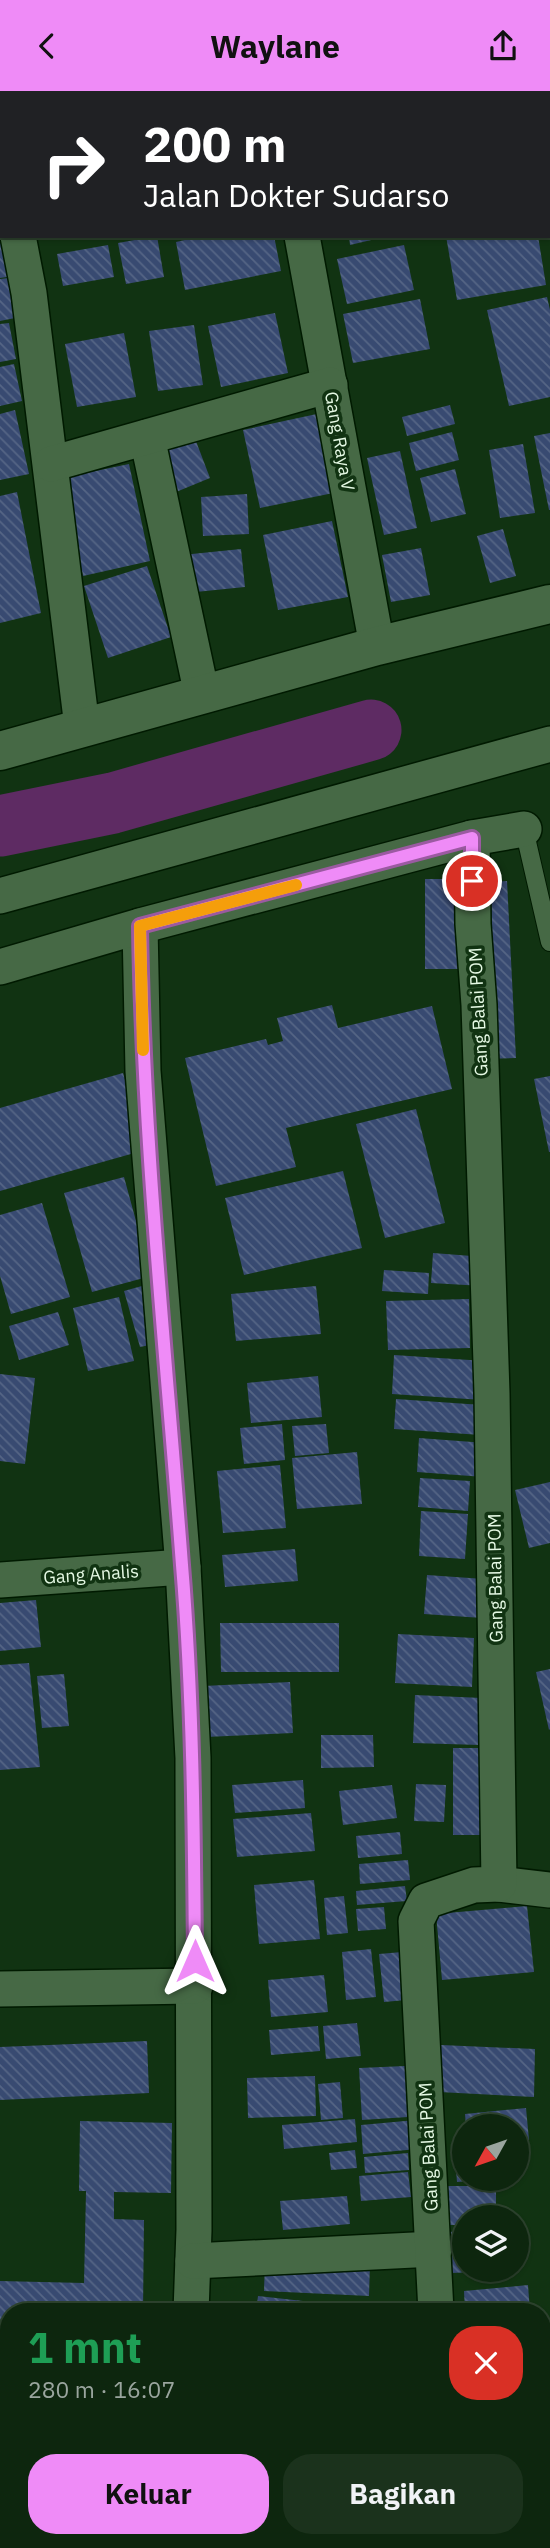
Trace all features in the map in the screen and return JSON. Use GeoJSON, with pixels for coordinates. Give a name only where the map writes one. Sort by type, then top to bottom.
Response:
{"type":"FeatureCollection","features":[{"type":"Feature","properties":{"kind":"street"},"geometry":{"type":"LineString","coordinates":[[18,238],[29,293],[82,727]]}},
{"type":"Feature","properties":{"kind":"street","name":"Gang Raya V"},"geometry":{"type":"LineString","coordinates":[[302,238],[377,646]]}},
{"type":"Feature","properties":{"kind":"street"},"geometry":{"type":"LineString","coordinates":[[51,464],[330,385]]}},
{"type":"Feature","properties":{"kind":"street"},"geometry":{"type":"LineString","coordinates":[[147,436],[202,695]]}},
{"type":"Feature","properties":{"kind":"street"},"geometry":{"type":"LineString","coordinates":[[0,751],[377,646],[550,604]]}},
{"type":"Feature","properties":{"kind":"street"},"geometry":{"type":"LineString","coordinates":[[0,896],[550,744]]}},
{"type":"Feature","properties":{"kind":"street"},"geometry":{"type":"LineString","coordinates":[[0,967],[140,926],[472,838],[524,829]]}},
{"type":"Feature","properties":{"kind":"street","name":"Gang Balai POM"},"geometry":{"type":"LineString","coordinates":[[436,2303],[416,1921],[426,1901],[474,1885],[499,1884],[491,1379],[472,838]]}},
{"type":"Feature","properties":{"kind":"street"},"geometry":{"type":"LineString","coordinates":[[140,926],[144,1082],[183,1567],[193,1758],[195,1986],[191,2303]]}},
{"type":"Feature","properties":{"kind":"street","name":"Gang Analis"},"geometry":{"type":"LineString","coordinates":[[0,1580],[183,1567]]}},
{"type":"Feature","properties":{"kind":"street"},"geometry":{"type":"LineString","coordinates":[[499,1884],[550,1890]]}},
{"type":"Feature","properties":{"kind":"street"},"geometry":{"type":"LineString","coordinates":[[0,1989],[195,1986]]}},
{"type":"Feature","properties":{"kind":"street"},"geometry":{"type":"LineString","coordinates":[[193,2261],[434,2249]]}},
{"type":"Feature","properties":{"kind":"lane"},"geometry":{"type":"LineString","coordinates":[[524,829],[550,942]]}},
{"type":"Feature","properties":{"kind":"building"},"geometry":{"type":"Polygon","coordinates":[[[157,238],[164,277],[126,284],[118,243],[157,238]]]}},
{"type":"Feature","properties":{"kind":"building"},"geometry":{"type":"Polygon","coordinates":[[[193,238],[274,238],[281,271],[185,290],[176,242],[193,238]]]}},
{"type":"Feature","properties":{"kind":"building"},"geometry":{"type":"Polygon","coordinates":[[[349,238],[380,238],[350,245],[349,238]]]}},
{"type":"Feature","properties":{"kind":"building"},"geometry":{"type":"Polygon","coordinates":[[[446,238],[538,238],[546,285],[457,300],[446,238]]]}},
{"type":"Feature","properties":{"kind":"building"},"geometry":{"type":"Polygon","coordinates":[[[3,241],[7,277],[0,278],[0,242],[3,241]]]}},
{"type":"Feature","properties":{"kind":"building"},"geometry":{"type":"Polygon","coordinates":[[[108,245],[114,277],[63,286],[57,254],[108,245]]]}},
{"type":"Feature","properties":{"kind":"building"},"geometry":{"type":"Polygon","coordinates":[[[404,245],[414,290],[347,304],[337,259],[404,245]]]}},
{"type":"Feature","properties":{"kind":"building"},"geometry":{"type":"Polygon","coordinates":[[[8,278],[15,318],[0,321],[0,279],[8,278]]]}},
{"type":"Feature","properties":{"kind":"building"},"geometry":{"type":"Polygon","coordinates":[[[547,297],[550,310],[550,397],[509,406],[487,310],[547,297]]]}},
{"type":"Feature","properties":{"kind":"building"},"geometry":{"type":"Polygon","coordinates":[[[420,299],[430,349],[353,363],[343,314],[420,299]]]}},
{"type":"Feature","properties":{"kind":"building"},"geometry":{"type":"Polygon","coordinates":[[[275,313],[288,373],[221,387],[208,326],[275,313]]]}},
{"type":"Feature","properties":{"kind":"building"},"geometry":{"type":"Polygon","coordinates":[[[9,323],[16,359],[0,362],[0,324],[9,323]]]}},
{"type":"Feature","properties":{"kind":"building"},"geometry":{"type":"Polygon","coordinates":[[[194,325],[203,385],[158,391],[149,331],[194,325]]]}},
{"type":"Feature","properties":{"kind":"building"},"geometry":{"type":"Polygon","coordinates":[[[124,333],[136,397],[77,407],[65,344],[124,333]]]}},
{"type":"Feature","properties":{"kind":"building"},"geometry":{"type":"Polygon","coordinates":[[[14,364],[22,401],[0,406],[0,367],[14,364]]]}},
{"type":"Feature","properties":{"kind":"building"},"geometry":{"type":"Polygon","coordinates":[[[450,405],[455,424],[407,436],[402,417],[450,405]]]}},
{"type":"Feature","properties":{"kind":"building"},"geometry":{"type":"Polygon","coordinates":[[[15,410],[29,474],[0,480],[0,414],[15,410]]]}},
{"type":"Feature","properties":{"kind":"building"},"geometry":{"type":"Polygon","coordinates":[[[326,412],[343,491],[260,508],[243,430],[326,412]]]}},
{"type":"Feature","properties":{"kind":"building"},"geometry":{"type":"Polygon","coordinates":[[[452,432],[459,460],[416,471],[409,443],[452,432]]]}},
{"type":"Feature","properties":{"kind":"building"},"geometry":{"type":"Polygon","coordinates":[[[550,433],[550,510],[549,510],[534,436],[550,433]]]}},
{"type":"Feature","properties":{"kind":"building"},"geometry":{"type":"Polygon","coordinates":[[[194,436],[210,478],[176,492],[159,449],[194,436]]]}},
{"type":"Feature","properties":{"kind":"building"},"geometry":{"type":"Polygon","coordinates":[[[523,444],[535,513],[500,518],[489,450],[523,444]]]}},
{"type":"Feature","properties":{"kind":"building"},"geometry":{"type":"Polygon","coordinates":[[[400,451],[417,528],[384,535],[367,458],[400,451]]]}},
{"type":"Feature","properties":{"kind":"building"},"geometry":{"type":"Polygon","coordinates":[[[129,464],[150,561],[83,576],[62,478],[129,464]]]}},
{"type":"Feature","properties":{"kind":"building"},"geometry":{"type":"Polygon","coordinates":[[[455,469],[466,514],[431,522],[420,478],[455,469]]]}},
{"type":"Feature","properties":{"kind":"building"},"geometry":{"type":"Polygon","coordinates":[[[17,492],[41,613],[0,623],[0,496],[17,492]]]}},
{"type":"Feature","properties":{"kind":"building"},"geometry":{"type":"Polygon","coordinates":[[[247,494],[249,534],[203,536],[201,497],[247,494]]]}},
{"type":"Feature","properties":{"kind":"building"},"geometry":{"type":"Polygon","coordinates":[[[332,521],[348,597],[278,610],[263,535],[332,521]]]}},
{"type":"Feature","properties":{"kind":"building"},"geometry":{"type":"Polygon","coordinates":[[[503,529],[516,576],[490,583],[477,536],[503,529]]]}},
{"type":"Feature","properties":{"kind":"building"},"geometry":{"type":"Polygon","coordinates":[[[421,548],[430,595],[391,602],[382,555],[421,548]]]}},
{"type":"Feature","properties":{"kind":"building"},"geometry":{"type":"Polygon","coordinates":[[[241,549],[245,587],[186,593],[182,555],[241,549]]]}},
{"type":"Feature","properties":{"kind":"building"},"geometry":{"type":"Polygon","coordinates":[[[147,566],[171,637],[108,658],[84,586],[147,566]]]}},
{"type":"Feature","properties":{"kind":"building"},"geometry":{"type":"Polygon","coordinates":[[[425,879],[463,879],[464,969],[425,969],[425,879]]]}},
{"type":"Feature","properties":{"kind":"building"},"geometry":{"type":"Polygon","coordinates":[[[507,881],[516,1058],[485,1059],[477,883],[507,881]]]}},
{"type":"Feature","properties":{"kind":"building"},"geometry":{"type":"Polygon","coordinates":[[[332,1005],[338,1028],[432,1006],[452,1089],[286,1128],[296,1167],[216,1186],[185,1058],[266,1039],[268,1045],[283,1041],[277,1018],[332,1005]]]}},
{"type":"Feature","properties":{"kind":"building"},"geometry":{"type":"Polygon","coordinates":[[[123,1073],[145,1150],[0,1191],[0,1108],[123,1073]]]}},
{"type":"Feature","properties":{"kind":"building"},"geometry":{"type":"Polygon","coordinates":[[[550,1076],[550,1152],[549,1152],[534,1079],[550,1076]]]}},
{"type":"Feature","properties":{"kind":"building"},"geometry":{"type":"Polygon","coordinates":[[[416,1109],[445,1223],[385,1238],[356,1124],[416,1109]]]}},
{"type":"Feature","properties":{"kind":"building"},"geometry":{"type":"Polygon","coordinates":[[[343,1171],[362,1248],[244,1275],[225,1198],[343,1171]]]}},
{"type":"Feature","properties":{"kind":"building"},"geometry":{"type":"Polygon","coordinates":[[[124,1177],[151,1276],[92,1292],[64,1193],[124,1177]]]}},
{"type":"Feature","properties":{"kind":"building"},"geometry":{"type":"Polygon","coordinates":[[[42,1203],[70,1297],[11,1314],[0,1276],[0,1215],[42,1203]]]}},
{"type":"Feature","properties":{"kind":"building"},"geometry":{"type":"Polygon","coordinates":[[[433,1253],[485,1257],[483,1286],[431,1283],[433,1253]]]}},
{"type":"Feature","properties":{"kind":"building"},"geometry":{"type":"Polygon","coordinates":[[[384,1270],[429,1273],[428,1294],[382,1291],[384,1270]]]}},
{"type":"Feature","properties":{"kind":"building"},"geometry":{"type":"Polygon","coordinates":[[[149,1284],[164,1342],[140,1347],[124,1291],[149,1284]]]}},
{"type":"Feature","properties":{"kind":"building"},"geometry":{"type":"Polygon","coordinates":[[[316,1286],[321,1334],[236,1341],[231,1294],[316,1286]]]}},
{"type":"Feature","properties":{"kind":"building"},"geometry":{"type":"Polygon","coordinates":[[[119,1297],[134,1361],[88,1371],[73,1308],[119,1297]]]}},
{"type":"Feature","properties":{"kind":"building"},"geometry":{"type":"Polygon","coordinates":[[[469,1299],[470,1348],[388,1350],[386,1301],[469,1299]]]}},
{"type":"Feature","properties":{"kind":"building"},"geometry":{"type":"Polygon","coordinates":[[[58,1312],[69,1345],[19,1360],[9,1326],[58,1312]]]}},
{"type":"Feature","properties":{"kind":"building"},"geometry":{"type":"Polygon","coordinates":[[[394,1355],[485,1361],[483,1400],[392,1394],[394,1355]]]}},
{"type":"Feature","properties":{"kind":"building"},"geometry":{"type":"Polygon","coordinates":[[[0,1374],[35,1378],[25,1464],[0,1461],[0,1374]]]}},
{"type":"Feature","properties":{"kind":"building"},"geometry":{"type":"Polygon","coordinates":[[[318,1376],[322,1417],[251,1423],[247,1383],[318,1376]]]}},
{"type":"Feature","properties":{"kind":"building"},"geometry":{"type":"Polygon","coordinates":[[[396,1399],[482,1405],[481,1435],[394,1429],[396,1399]]]}},
{"type":"Feature","properties":{"kind":"building"},"geometry":{"type":"Polygon","coordinates":[[[282,1424],[285,1460],[244,1464],[240,1428],[282,1424]]]}},
{"type":"Feature","properties":{"kind":"building"},"geometry":{"type":"Polygon","coordinates":[[[326,1424],[329,1453],[295,1456],[292,1426],[326,1424]]]}},
{"type":"Feature","properties":{"kind":"building"},"geometry":{"type":"Polygon","coordinates":[[[419,1438],[486,1443],[484,1477],[417,1472],[419,1438]]]}},
{"type":"Feature","properties":{"kind":"building"},"geometry":{"type":"Polygon","coordinates":[[[357,1452],[362,1504],[297,1509],[292,1458],[357,1452]]]}},
{"type":"Feature","properties":{"kind":"building"},"geometry":{"type":"Polygon","coordinates":[[[280,1465],[286,1528],[223,1533],[217,1471],[280,1465]]]}},
{"type":"Feature","properties":{"kind":"building"},"geometry":{"type":"Polygon","coordinates":[[[420,1478],[470,1481],[468,1511],[418,1507],[420,1478]]]}},
{"type":"Feature","properties":{"kind":"building"},"geometry":{"type":"Polygon","coordinates":[[[550,1482],[550,1543],[529,1548],[515,1490],[550,1482]]]}},
{"type":"Feature","properties":{"kind":"building"},"geometry":{"type":"Polygon","coordinates":[[[421,1511],[468,1514],[465,1559],[419,1556],[421,1511]]]}},
{"type":"Feature","properties":{"kind":"building"},"geometry":{"type":"Polygon","coordinates":[[[295,1549],[298,1581],[225,1587],[222,1555],[295,1549]]]}},
{"type":"Feature","properties":{"kind":"building"},"geometry":{"type":"Polygon","coordinates":[[[427,1575],[484,1579],[482,1618],[424,1614],[427,1575]]]}},
{"type":"Feature","properties":{"kind":"building"},"geometry":{"type":"Polygon","coordinates":[[[36,1600],[41,1647],[0,1651],[0,1603],[36,1600]]]}},
{"type":"Feature","properties":{"kind":"building"},"geometry":{"type":"Polygon","coordinates":[[[220,1623],[339,1623],[339,1672],[221,1672],[220,1623]]]}},
{"type":"Feature","properties":{"kind":"building"},"geometry":{"type":"Polygon","coordinates":[[[398,1634],[474,1638],[472,1687],[395,1683],[398,1634]]]}},
{"type":"Feature","properties":{"kind":"building"},"geometry":{"type":"Polygon","coordinates":[[[29,1663],[40,1767],[0,1770],[0,1665],[29,1663]]]}},
{"type":"Feature","properties":{"kind":"building"},"geometry":{"type":"Polygon","coordinates":[[[550,1669],[550,1729],[549,1730],[536,1672],[550,1669]]]}},
{"type":"Feature","properties":{"kind":"building"},"geometry":{"type":"Polygon","coordinates":[[[64,1674],[69,1726],[42,1728],[37,1676],[64,1674]]]}},
{"type":"Feature","properties":{"kind":"building"},"geometry":{"type":"Polygon","coordinates":[[[290,1682],[293,1733],[206,1737],[203,1686],[290,1682]]]}},
{"type":"Feature","properties":{"kind":"building"},"geometry":{"type":"Polygon","coordinates":[[[415,1695],[482,1698],[480,1745],[413,1743],[415,1695]]]}},
{"type":"Feature","properties":{"kind":"building"},"geometry":{"type":"Polygon","coordinates":[[[321,1735],[373,1735],[374,1767],[321,1768],[321,1735]]]}},
{"type":"Feature","properties":{"kind":"building"},"geometry":{"type":"Polygon","coordinates":[[[453,1748],[486,1748],[486,1835],[453,1835],[453,1748]]]}},
{"type":"Feature","properties":{"kind":"building"},"geometry":{"type":"Polygon","coordinates":[[[303,1780],[305,1808],[235,1813],[232,1785],[303,1780]]]}},
{"type":"Feature","properties":{"kind":"building"},"geometry":{"type":"Polygon","coordinates":[[[416,1784],[446,1785],[444,1822],[414,1821],[416,1784]]]}},
{"type":"Feature","properties":{"kind":"building"},"geometry":{"type":"Polygon","coordinates":[[[392,1785],[397,1818],[343,1825],[339,1791],[392,1785]]]}},
{"type":"Feature","properties":{"kind":"building"},"geometry":{"type":"Polygon","coordinates":[[[311,1813],[315,1851],[237,1857],[233,1819],[311,1813]]]}},
{"type":"Feature","properties":{"kind":"building"},"geometry":{"type":"Polygon","coordinates":[[[400,1832],[402,1854],[358,1858],[356,1836],[400,1832]]]}},
{"type":"Feature","properties":{"kind":"building"},"geometry":{"type":"Polygon","coordinates":[[[408,1860],[410,1880],[360,1884],[359,1864],[408,1860]]]}},
{"type":"Feature","properties":{"kind":"building"},"geometry":{"type":"Polygon","coordinates":[[[314,1880],[320,1939],[259,1944],[254,1885],[314,1880]]]}},
{"type":"Feature","properties":{"kind":"building"},"geometry":{"type":"Polygon","coordinates":[[[405,1886],[407,1901],[357,1905],[356,1891],[405,1886]]]}},
{"type":"Feature","properties":{"kind":"building"},"geometry":{"type":"Polygon","coordinates":[[[344,1896],[348,1933],[327,1935],[324,1898],[344,1896]]]}},
{"type":"Feature","properties":{"kind":"building"},"geometry":{"type":"Polygon","coordinates":[[[527,1906],[534,1972],[442,1980],[436,1914],[527,1906]]]}},
{"type":"Feature","properties":{"kind":"building"},"geometry":{"type":"Polygon","coordinates":[[[384,1907],[386,1929],[358,1931],[356,1909],[384,1907]]]}},
{"type":"Feature","properties":{"kind":"building"},"geometry":{"type":"Polygon","coordinates":[[[371,1949],[376,1997],[346,2000],[342,1952],[371,1949]]]}},
{"type":"Feature","properties":{"kind":"building"},"geometry":{"type":"Polygon","coordinates":[[[402,1952],[406,2000],[384,2002],[379,1954],[402,1952]]]}},
{"type":"Feature","properties":{"kind":"building"},"geometry":{"type":"Polygon","coordinates":[[[324,1975],[328,2012],[271,2017],[268,1980],[324,1975]]]}},
{"type":"Feature","properties":{"kind":"building"},"geometry":{"type":"Polygon","coordinates":[[[357,2023],[361,2056],[326,2059],[323,2026],[357,2023]]]}},
{"type":"Feature","properties":{"kind":"building"},"geometry":{"type":"Polygon","coordinates":[[[318,2026],[320,2051],[271,2055],[269,2030],[318,2026]]]}},
{"type":"Feature","properties":{"kind":"building"},"geometry":{"type":"Polygon","coordinates":[[[147,2041],[149,2093],[0,2100],[0,2047],[147,2041]]]}},
{"type":"Feature","properties":{"kind":"building"},"geometry":{"type":"Polygon","coordinates":[[[441,2045],[535,2049],[534,2097],[439,2092],[441,2045]]]}},
{"type":"Feature","properties":{"kind":"building"},"geometry":{"type":"Polygon","coordinates":[[[405,2066],[408,2117],[362,2120],[359,2068],[405,2066]]]}},
{"type":"Feature","properties":{"kind":"building"},"geometry":{"type":"Polygon","coordinates":[[[315,2076],[316,2116],[248,2118],[247,2078],[315,2076]]]}},
{"type":"Feature","properties":{"kind":"building"},"geometry":{"type":"Polygon","coordinates":[[[340,2082],[343,2118],[321,2120],[318,2084],[340,2082]]]}},
{"type":"Feature","properties":{"kind":"building"},"geometry":{"type":"Polygon","coordinates":[[[526,2108],[527,2114],[465,2114],[526,2108]]]}},
{"type":"Feature","properties":{"kind":"building"},"geometry":{"type":"Polygon","coordinates":[[[355,2119],[357,2142],[284,2149],[282,2125],[355,2119]]]}},
{"type":"Feature","properties":{"kind":"building"},"geometry":{"type":"Polygon","coordinates":[[[416,2120],[418,2149],[363,2154],[361,2125],[416,2120]]]}},
{"type":"Feature","properties":{"kind":"building"},"geometry":{"type":"Polygon","coordinates":[[[80,2121],[172,2123],[171,2193],[114,2192],[114,2219],[144,2220],[143,2303],[0,2303],[0,2281],[84,2283],[86,2191],[79,2191],[80,2121]]]}},
{"type":"Feature","properties":{"kind":"building"},"geometry":{"type":"Polygon","coordinates":[[[355,2150],[357,2168],[331,2170],[329,2153],[355,2150]]]}},
{"type":"Feature","properties":{"kind":"building"},"geometry":{"type":"Polygon","coordinates":[[[408,2153],[409,2170],[365,2173],[364,2157],[408,2153]]]}},
{"type":"Feature","properties":{"kind":"building"},"geometry":{"type":"Polygon","coordinates":[[[408,2172],[411,2197],[361,2201],[359,2176],[408,2172]]]}},
{"type":"Feature","properties":{"kind":"building"},"geometry":{"type":"Polygon","coordinates":[[[442,2186],[452,2186],[452,2191],[496,2191],[496,2205],[452,2205],[452,2225],[443,2225],[442,2186]]]}},
{"type":"Feature","properties":{"kind":"building"},"geometry":{"type":"Polygon","coordinates":[[[347,2196],[350,2224],[283,2230],[280,2201],[347,2196]]]}},
{"type":"Feature","properties":{"kind":"building"},"geometry":{"type":"Polygon","coordinates":[[[448,2232],[452,2232],[452,2273],[451,2273],[448,2232]]]}},
{"type":"Feature","properties":{"kind":"building"},"geometry":{"type":"Polygon","coordinates":[[[265,2259],[370,2263],[369,2296],[264,2291],[265,2259]]]}},
{"type":"Feature","properties":{"kind":"building"},"geometry":{"type":"Polygon","coordinates":[[[528,2285],[529,2303],[465,2303],[464,2291],[528,2285]]]}},
{"type":"Feature","properties":{"kind":"building"},"geometry":{"type":"Polygon","coordinates":[[[258,2296],[321,2303],[257,2303],[258,2296]]]}},
{"type":"Feature","properties":{"kind":"waterway"},"geometry":{"type":"LineString","coordinates":[[0,826],[113,803],[371,730]]}},
{"type":"Feature","properties":{"kind":"slow traffic"},"geometry":{"type":"LineString","coordinates":[[143,1050],[140,926],[296,885]]}},
{"type":"Feature","properties":{"kind":"route"},"geometry":{"type":"LineString","coordinates":[[195,1961],[192,1731],[183,1567],[144,1071],[140,926],[472,838],[472,881]]}}]}
